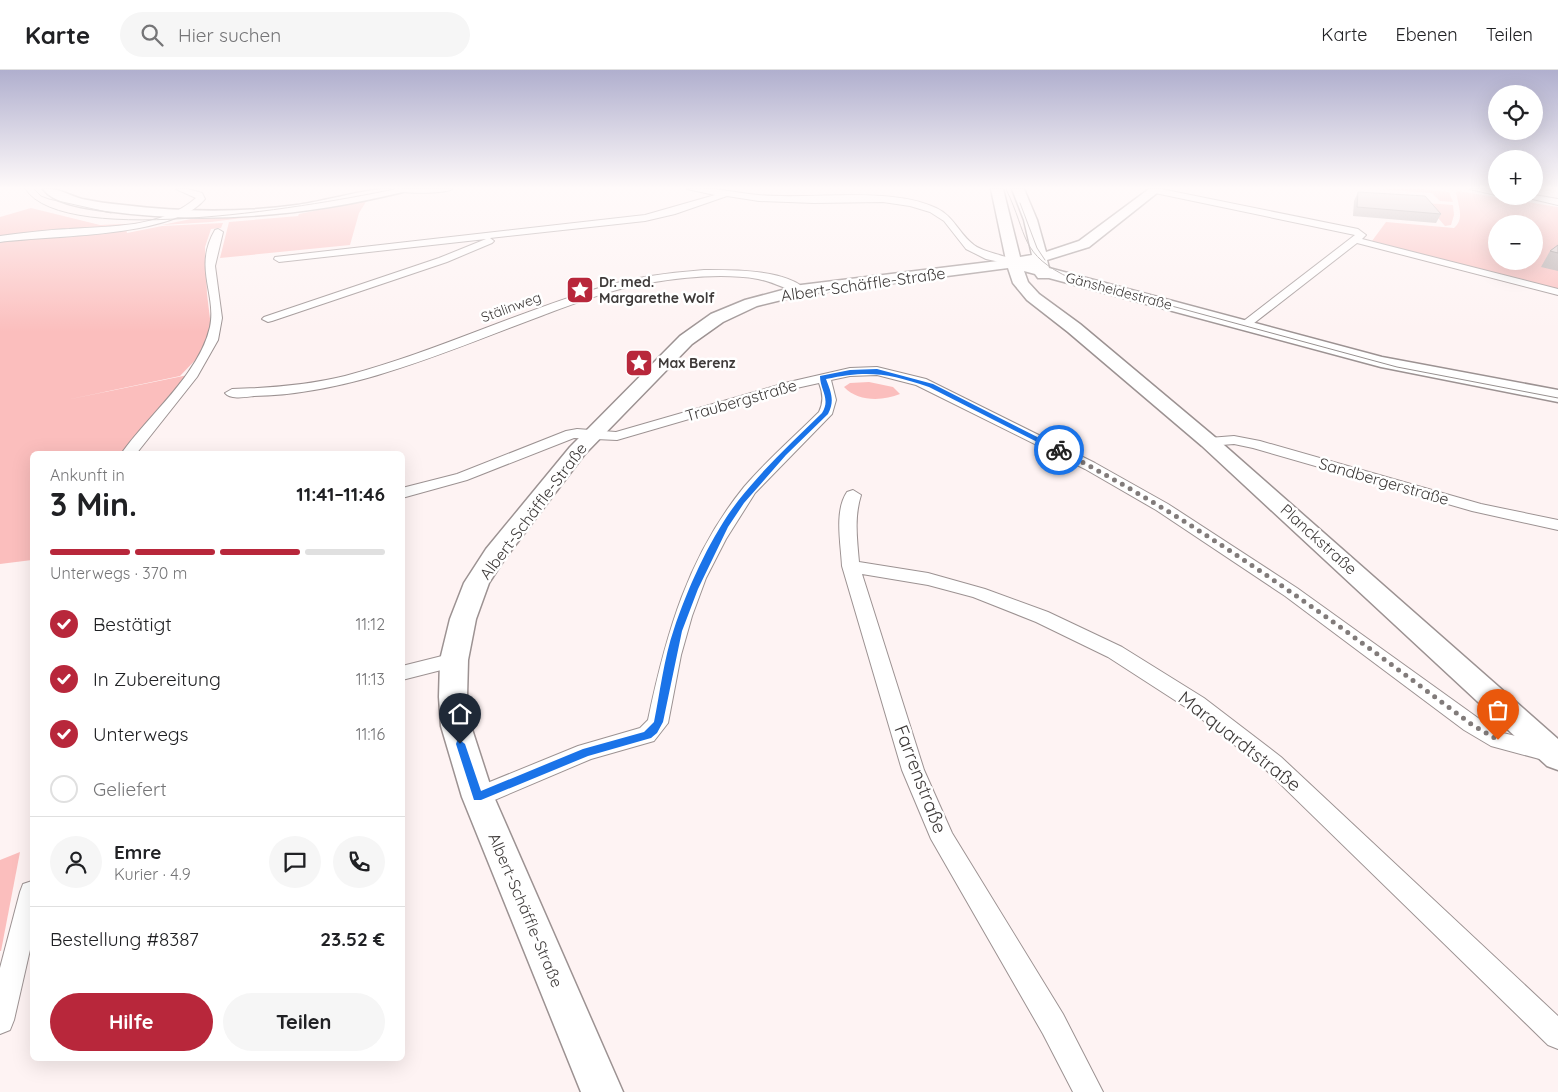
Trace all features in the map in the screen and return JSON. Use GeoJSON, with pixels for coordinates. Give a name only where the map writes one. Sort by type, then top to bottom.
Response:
{"type":"FeatureCollection","features":[{"type":"Feature","properties":{"kind":"main road","name":"Planckstraße"},"geometry":{"type":"LineString","coordinates":[[1008,237],[1014,264],[1021,282],[1033,297],[1074,328],[1210,442],[1557,755]]}},
{"type":"Feature","properties":{"kind":"main road"},"geometry":{"type":"LineString","coordinates":[[1041,265],[1078,247],[1093,237]]}},
{"type":"Feature","properties":{"kind":"main road","name":"Planckstraße"},"geometry":{"type":"LineString","coordinates":[[1037,238],[1041,265],[1049,291],[1074,328]]}},
{"type":"Feature","properties":{"kind":"main road"},"geometry":{"type":"LineString","coordinates":[[1037,238],[1045,243],[1065,246],[1089,240]]}},
{"type":"Feature","properties":{"kind":"main road"},"geometry":{"type":"LineString","coordinates":[[987,262],[1006,254],[1010,244]]}},
{"type":"Feature","properties":{"kind":"main road","name":"Albert-Schäffle-Straße"},"geometry":{"type":"LineString","coordinates":[[602,1092],[478,797],[456,726],[453,697],[454,660],[463,620],[478,583],[495,555],[592,435],[686,340],[702,328],[733,310],[751,303],[801,290],[987,262],[1014,264]]}},
{"type":"Feature","properties":{"kind":"main road","name":"Gänsheidestraße"},"geometry":{"type":"LineString","coordinates":[[1014,264],[1041,265],[1088,283],[1410,369],[1558,396]]}},
{"type":"Feature","properties":{"kind":"street"},"geometry":{"type":"LineString","coordinates":[[0,239],[26,237]]}},
{"type":"Feature","properties":{"kind":"street"},"geometry":{"type":"LineString","coordinates":[[130,451],[198,366],[214,335],[216,317],[210,267],[216,237]]}},
{"type":"Feature","properties":{"kind":"street"},"geometry":{"type":"LineString","coordinates":[[279,259],[475,237]]}},
{"type":"Feature","properties":{"kind":"street"},"geometry":{"type":"LineString","coordinates":[[268,319],[443,260],[499,237]]}},
{"type":"Feature","properties":{"kind":"street","name":"Gänsheidestraße"},"geometry":{"type":"LineString","coordinates":[[960,237],[987,262],[1014,264]]}},
{"type":"Feature","properties":{"kind":"street"},"geometry":{"type":"LineString","coordinates":[[1245,325],[1359,237]]}},
{"type":"Feature","properties":{"kind":"street"},"geometry":{"type":"LineString","coordinates":[[1355,240],[1558,292]]}},
{"type":"Feature","properties":{"kind":"street","name":"Stälinweg"},"geometry":{"type":"LineString","coordinates":[[232,393],[295,391],[345,381],[392,367],[596,292],[639,281],[687,275],[745,275],[782,281],[801,290]]}},
{"type":"Feature","properties":{"kind":"street","name":"Traubergstraße"},"geometry":{"type":"LineString","coordinates":[[405,492],[462,477],[562,436],[578,432],[607,438],[822,378],[850,372],[877,371],[921,382],[1090,466],[1162,507],[1240,557],[1291,592],[1471,724],[1498,740],[1557,755]]}},
{"type":"Feature","properties":{"kind":"street"},"geometry":{"type":"LineString","coordinates":[[478,797],[586,752],[647,735],[653,731],[658,722],[678,631],[701,574],[725,527],[750,490],[825,414],[830,398],[822,378]]}},
{"type":"Feature","properties":{"kind":"street","name":"Sandbergerstraße"},"geometry":{"type":"LineString","coordinates":[[1210,442],[1234,440],[1255,444],[1478,508],[1558,525]]}},
{"type":"Feature","properties":{"kind":"street","name":"Farrenstraße"},"geometry":{"type":"LineString","coordinates":[[853,495],[849,508],[848,531],[851,566],[914,770],[940,831],[1053,1024],[1089,1092]]}},
{"type":"Feature","properties":{"kind":"street","name":"Marquardtstraße"},"geometry":{"type":"LineString","coordinates":[[851,566],[928,579],[1014,605],[1115,652],[1175,690],[1231,729],[1273,763],[1558,1034]]}},
{"type":"Feature","properties":{"kind":"street"},"geometry":{"type":"LineString","coordinates":[[405,672],[454,660]]}},
{"type":"Feature","properties":{"kind":"street"},"geometry":{"type":"LineString","coordinates":[[0,1020],[30,900]]}},
{"type":"Feature","properties":{"kind":"shaded area"},"geometry":{"type":"Polygon","coordinates":[[[0,237],[208,237],[205,247],[207,294],[211,327],[202,353],[180,376],[66,400],[188,375],[124,451],[30,451],[30,560],[0,564],[0,237]]]}},
{"type":"Feature","properties":{"kind":"shaded area"},"geometry":{"type":"Polygon","coordinates":[[[225,237],[352,237],[350,245],[220,258],[225,237]]]}},
{"type":"Feature","properties":{"kind":"shaded area"},"geometry":{"type":"Polygon","coordinates":[[[1375,237],[1488,237],[1488,270],[1543,270],[1543,237],[1558,237],[1558,289],[1372,241],[1375,237]]]}},
{"type":"Feature","properties":{"kind":"shaded area"},"geometry":{"type":"Polygon","coordinates":[[[869,382],[893,387],[900,394],[879,399],[863,398],[844,387],[850,383],[869,382]]]}},
{"type":"Feature","properties":{"kind":"shaded area"},"geometry":{"type":"Polygon","coordinates":[[[20,852],[1,951],[0,951],[0,860],[20,852]]]}},
{"type":"Feature","properties":{"kind":"building"},"geometry":{"type":"Polygon","coordinates":[[[1558,245],[1558,253],[1550,251],[1558,245]]]}},
{"type":"Feature","properties":{"kind":"tram line"},"geometry":{"type":"LineString","coordinates":[[1025,237],[1033,252],[1042,261],[1072,279],[1397,367],[1558,398]]}},
{"type":"Feature","properties":{"kind":"tram line"},"geometry":{"type":"LineString","coordinates":[[1033,237],[1045,260]]}},
{"type":"Feature","properties":{"kind":"way so far"},"geometry":{"type":"LineString","coordinates":[[1059,450],[1162,507],[1240,557],[1369,648],[1471,724],[1498,740]]}},
{"type":"Feature","properties":{"kind":"place","name":"Dr. med. Margarethe Wolf"},"geometry":{"type":"Point","coordinates":[580,290]}},
{"type":"Feature","properties":{"kind":"place","name":"Max Berenz"},"geometry":{"type":"Point","coordinates":[639,363]}},
{"type":"Feature","properties":{"kind":"route"},"geometry":{"type":"LineString","coordinates":[[460,744],[478,797],[586,752],[647,735],[653,731],[658,722],[678,631],[694,589],[712,551],[725,527],[750,490],[784,453],[825,414],[830,398],[822,378],[850,372],[877,371],[896,374],[931,385],[1059,450]]}}]}
